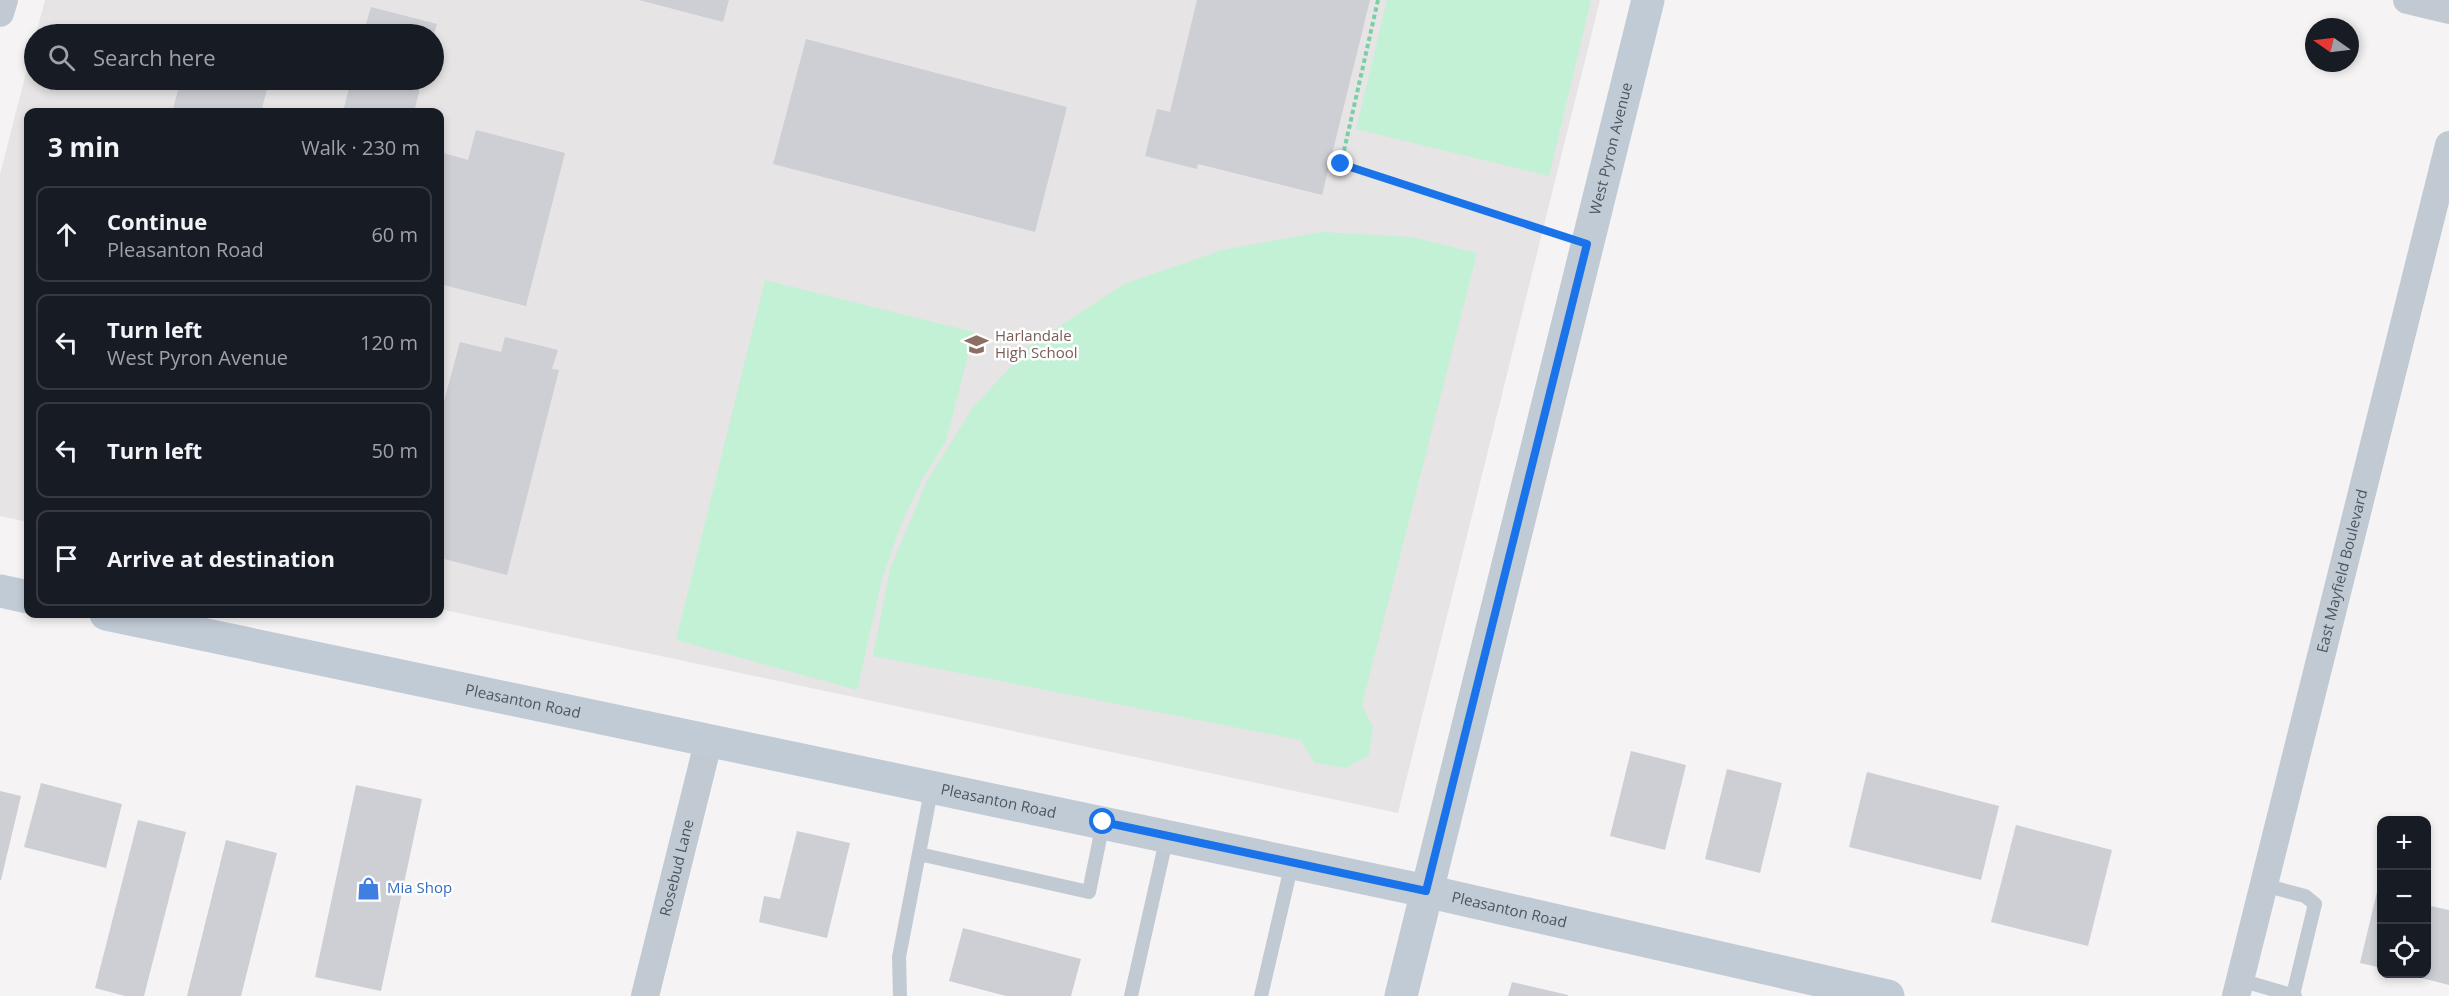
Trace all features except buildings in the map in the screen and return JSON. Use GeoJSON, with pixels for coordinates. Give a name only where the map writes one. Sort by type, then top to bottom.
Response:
{"type":"FeatureCollection","features":[{"type":"Feature","properties":{"kind":"main road","name":"West Pyron Avenue"},"geometry":{"type":"LineString","coordinates":[[1401,996],[1648,0]]}},
{"type":"Feature","properties":{"kind":"main road"},"geometry":{"type":"LineString","coordinates":[[0,591],[24,596]]}},
{"type":"Feature","properties":{"kind":"main road","name":"Pleasanton Road"},"geometry":{"type":"LineString","coordinates":[[125,618],[1292,862],[1888,996]]}},
{"type":"Feature","properties":{"kind":"street"},"geometry":{"type":"LineString","coordinates":[[0,13],[4,0]]}},
{"type":"Feature","properties":{"kind":"street"},"geometry":{"type":"LineString","coordinates":[[2407,0],[2449,10]]}},
{"type":"Feature","properties":{"kind":"street","name":"East Mayfield Boulevard"},"geometry":{"type":"LineString","coordinates":[[2238,988],[2449,145]]}},
{"type":"Feature","properties":{"kind":"street","name":"Rosebud Lane"},"geometry":{"type":"LineString","coordinates":[[645,996],[709,739]]}},
{"type":"Feature","properties":{"kind":"lane"},"geometry":{"type":"LineString","coordinates":[[900,996],[899,957],[932,786]]}},
{"type":"Feature","properties":{"kind":"lane"},"geometry":{"type":"LineString","coordinates":[[919,854],[1089,892],[1103,822]]}},
{"type":"Feature","properties":{"kind":"lane"},"geometry":{"type":"LineString","coordinates":[[1131,996],[1167,836]]}},
{"type":"Feature","properties":{"kind":"lane"},"geometry":{"type":"LineString","coordinates":[[1261,996],[1292,862]]}},
{"type":"Feature","properties":{"kind":"lane"},"geometry":{"type":"LineString","coordinates":[[2238,988],[2294,995],[2315,904],[2312,899],[2305,896],[2264,885]]}},
{"type":"Feature","properties":{"kind":"path"},"geometry":{"type":"LineString","coordinates":[[1378,0],[1341,164],[1587,244]]}},
{"type":"Feature","properties":{"kind":"shaded area","name":"Harlandale High School"},"geometry":{"type":"Polygon","coordinates":[[[45,0],[1600,0],[1398,813],[444,610],[444,108],[24,108],[24,521],[0,516],[0,174],[24,81],[24,90],[444,90],[444,24],[39,24],[45,0]]]}},
{"type":"Feature","properties":{"kind":"green space"},"geometry":{"type":"Polygon","coordinates":[[[1387,0],[1591,0],[1549,176],[1356,129],[1387,0]]]}},
{"type":"Feature","properties":{"kind":"green space"},"geometry":{"type":"Polygon","coordinates":[[[1321,232],[1412,237],[1477,253],[1362,705],[1373,727],[1369,755],[1346,768],[1315,763],[1300,740],[873,656],[890,569],[926,483],[973,407],[1031,345],[1124,284],[1222,250],[1321,232]]]}},
{"type":"Feature","properties":{"kind":"green space"},"geometry":{"type":"Polygon","coordinates":[[[765,280],[974,332],[946,441],[923,478],[902,522],[882,579],[857,690],[676,640],[765,280]]]}},
{"type":"Feature","properties":{"kind":"place","name":"Harlandale High School"},"geometry":{"type":"Point","coordinates":[977,345]}},
{"type":"Feature","properties":{"kind":"place","name":"Mia Shop"},"geometry":{"type":"Point","coordinates":[369,888]}},
{"type":"Feature","properties":{"kind":"route"},"geometry":{"type":"LineString","coordinates":[[1103,822],[1426,891],[1587,244],[1341,164]]}}]}
